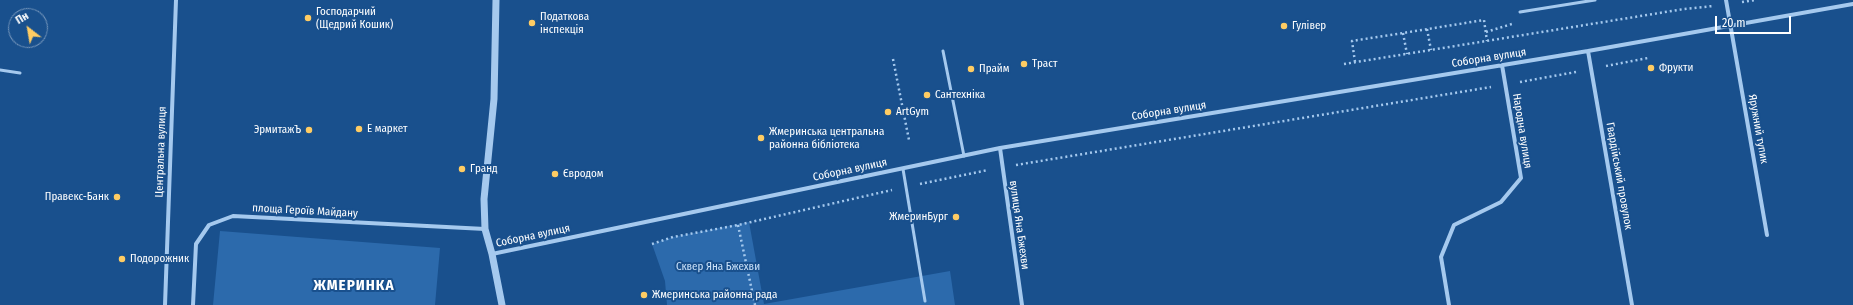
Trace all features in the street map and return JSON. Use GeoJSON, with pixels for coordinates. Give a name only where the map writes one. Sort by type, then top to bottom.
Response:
{"type":"FeatureCollection","features":[{"type":"Feature","properties":{"kind":"street","name":"Центральна вулиця"},"geometry":{"type":"LineString","coordinates":[[164,305],[176,0]]}},
{"type":"Feature","properties":{"kind":"street"},"geometry":{"type":"LineString","coordinates":[[496,0],[494,99],[484,199],[485,229],[492,254],[502,305]]}},
{"type":"Feature","properties":{"kind":"street","name":"Яружний тупик"},"geometry":{"type":"LineString","coordinates":[[1727,2],[1767,235]]}},
{"type":"Feature","properties":{"kind":"street","name":"Соборна вулиця"},"geometry":{"type":"LineString","coordinates":[[492,254],[1000,148],[1588,51],[1853,4]]}},
{"type":"Feature","properties":{"kind":"street","name":"Гвардійський провулок"},"geometry":{"type":"LineString","coordinates":[[1588,51],[1632,305]]}},
{"type":"Feature","properties":{"kind":"street","name":"Народна вулиця"},"geometry":{"type":"LineString","coordinates":[[1449,305],[1441,257],[1454,225],[1501,202],[1521,178],[1502,65]]}},
{"type":"Feature","properties":{"kind":"street","name":"вулиця Яна Бжехви"},"geometry":{"type":"LineString","coordinates":[[1000,148],[1022,305]]}},
{"type":"Feature","properties":{"kind":"street","name":"площа Героїв Майдану"},"geometry":{"type":"LineString","coordinates":[[193,305],[196,244],[209,225],[233,216],[485,229]]}},
{"type":"Feature","properties":{"kind":"lane"},"geometry":{"type":"LineString","coordinates":[[1520,12],[1595,0]]}},
{"type":"Feature","properties":{"kind":"lane"},"geometry":{"type":"LineString","coordinates":[[943,51],[964,156]]}},
{"type":"Feature","properties":{"kind":"lane"},"geometry":{"type":"LineString","coordinates":[[0,70],[20,73]]}},
{"type":"Feature","properties":{"kind":"lane"},"geometry":{"type":"LineString","coordinates":[[903,168],[925,301]]}},
{"type":"Feature","properties":{"kind":"path"},"geometry":{"type":"LineString","coordinates":[[1344,64],[1727,2]]}},
{"type":"Feature","properties":{"kind":"path"},"geometry":{"type":"LineString","coordinates":[[1355,62],[1352,41],[1403,32],[1484,20],[1487,41]]}},
{"type":"Feature","properties":{"kind":"path"},"geometry":{"type":"LineString","coordinates":[[1486,32],[1514,23]]}},
{"type":"Feature","properties":{"kind":"path"},"geometry":{"type":"LineString","coordinates":[[1427,29],[1431,50]]}},
{"type":"Feature","properties":{"kind":"path"},"geometry":{"type":"LineString","coordinates":[[1403,32],[1407,54]]}},
{"type":"Feature","properties":{"kind":"path"},"geometry":{"type":"LineString","coordinates":[[893,59],[909,140]]}},
{"type":"Feature","properties":{"kind":"path"},"geometry":{"type":"LineString","coordinates":[[652,244],[673,237],[738,225],[1002,167],[1592,69]]}},
{"type":"Feature","properties":{"kind":"path"},"geometry":{"type":"LineString","coordinates":[[738,225],[755,305]]}},
{"type":"Feature","properties":{"kind":"green space","name":"Сквер Яна Бжехви"},"geometry":{"type":"Polygon","coordinates":[[[749,222],[764,304],[950,271],[955,305],[667,305],[665,281],[652,244],[673,237],[749,222]]]}},
{"type":"Feature","properties":{"kind":"green space"},"geometry":{"type":"Polygon","coordinates":[[[220,231],[440,248],[435,305],[213,305],[220,231]]]}},
{"type":"Feature","properties":{"kind":"place","name":"Господарчий (Щедрий Кошик)"},"geometry":{"type":"Point","coordinates":[308,18]}},
{"type":"Feature","properties":{"kind":"place","name":"Податкова інспекція"},"geometry":{"type":"Point","coordinates":[532,23]}},
{"type":"Feature","properties":{"kind":"place","name":"Гулівер"},"geometry":{"type":"Point","coordinates":[1284,26]}},
{"type":"Feature","properties":{"kind":"place","name":"Траст"},"geometry":{"type":"Point","coordinates":[1024,64]}},
{"type":"Feature","properties":{"kind":"place","name":"Фрукти"},"geometry":{"type":"Point","coordinates":[1651,68]}},
{"type":"Feature","properties":{"kind":"place","name":"Прайм"},"geometry":{"type":"Point","coordinates":[971,69]}},
{"type":"Feature","properties":{"kind":"place","name":"Сантехніка"},"geometry":{"type":"Point","coordinates":[927,95]}},
{"type":"Feature","properties":{"kind":"place","name":"ArtGym"},"geometry":{"type":"Point","coordinates":[888,112]}},
{"type":"Feature","properties":{"kind":"place","name":"E маркет"},"geometry":{"type":"Point","coordinates":[359,129]}},
{"type":"Feature","properties":{"kind":"place","name":"ЭрмитажЪ"},"geometry":{"type":"Point","coordinates":[309,130]}},
{"type":"Feature","properties":{"kind":"place","name":"Жмеринська центральна районна бібліотека"},"geometry":{"type":"Point","coordinates":[761,138]}},
{"type":"Feature","properties":{"kind":"place","name":"Гранд"},"geometry":{"type":"Point","coordinates":[462,169]}},
{"type":"Feature","properties":{"kind":"place","name":"Євродом"},"geometry":{"type":"Point","coordinates":[555,174]}},
{"type":"Feature","properties":{"kind":"place","name":"Правекс-Банк"},"geometry":{"type":"Point","coordinates":[117,197]}},
{"type":"Feature","properties":{"kind":"place","name":"ЖмеринБург"},"geometry":{"type":"Point","coordinates":[956,217]}},
{"type":"Feature","properties":{"kind":"place","name":"Подорожник"},"geometry":{"type":"Point","coordinates":[122,259]}},
{"type":"Feature","properties":{"kind":"place","name":"Жмеринська районна рада"},"geometry":{"type":"Point","coordinates":[644,295]}},
{"type":"Feature","properties":{"kind":"district","name":"ЖМЕРИНКА"},"geometry":{"type":"Point","coordinates":[354,286]}}]}
